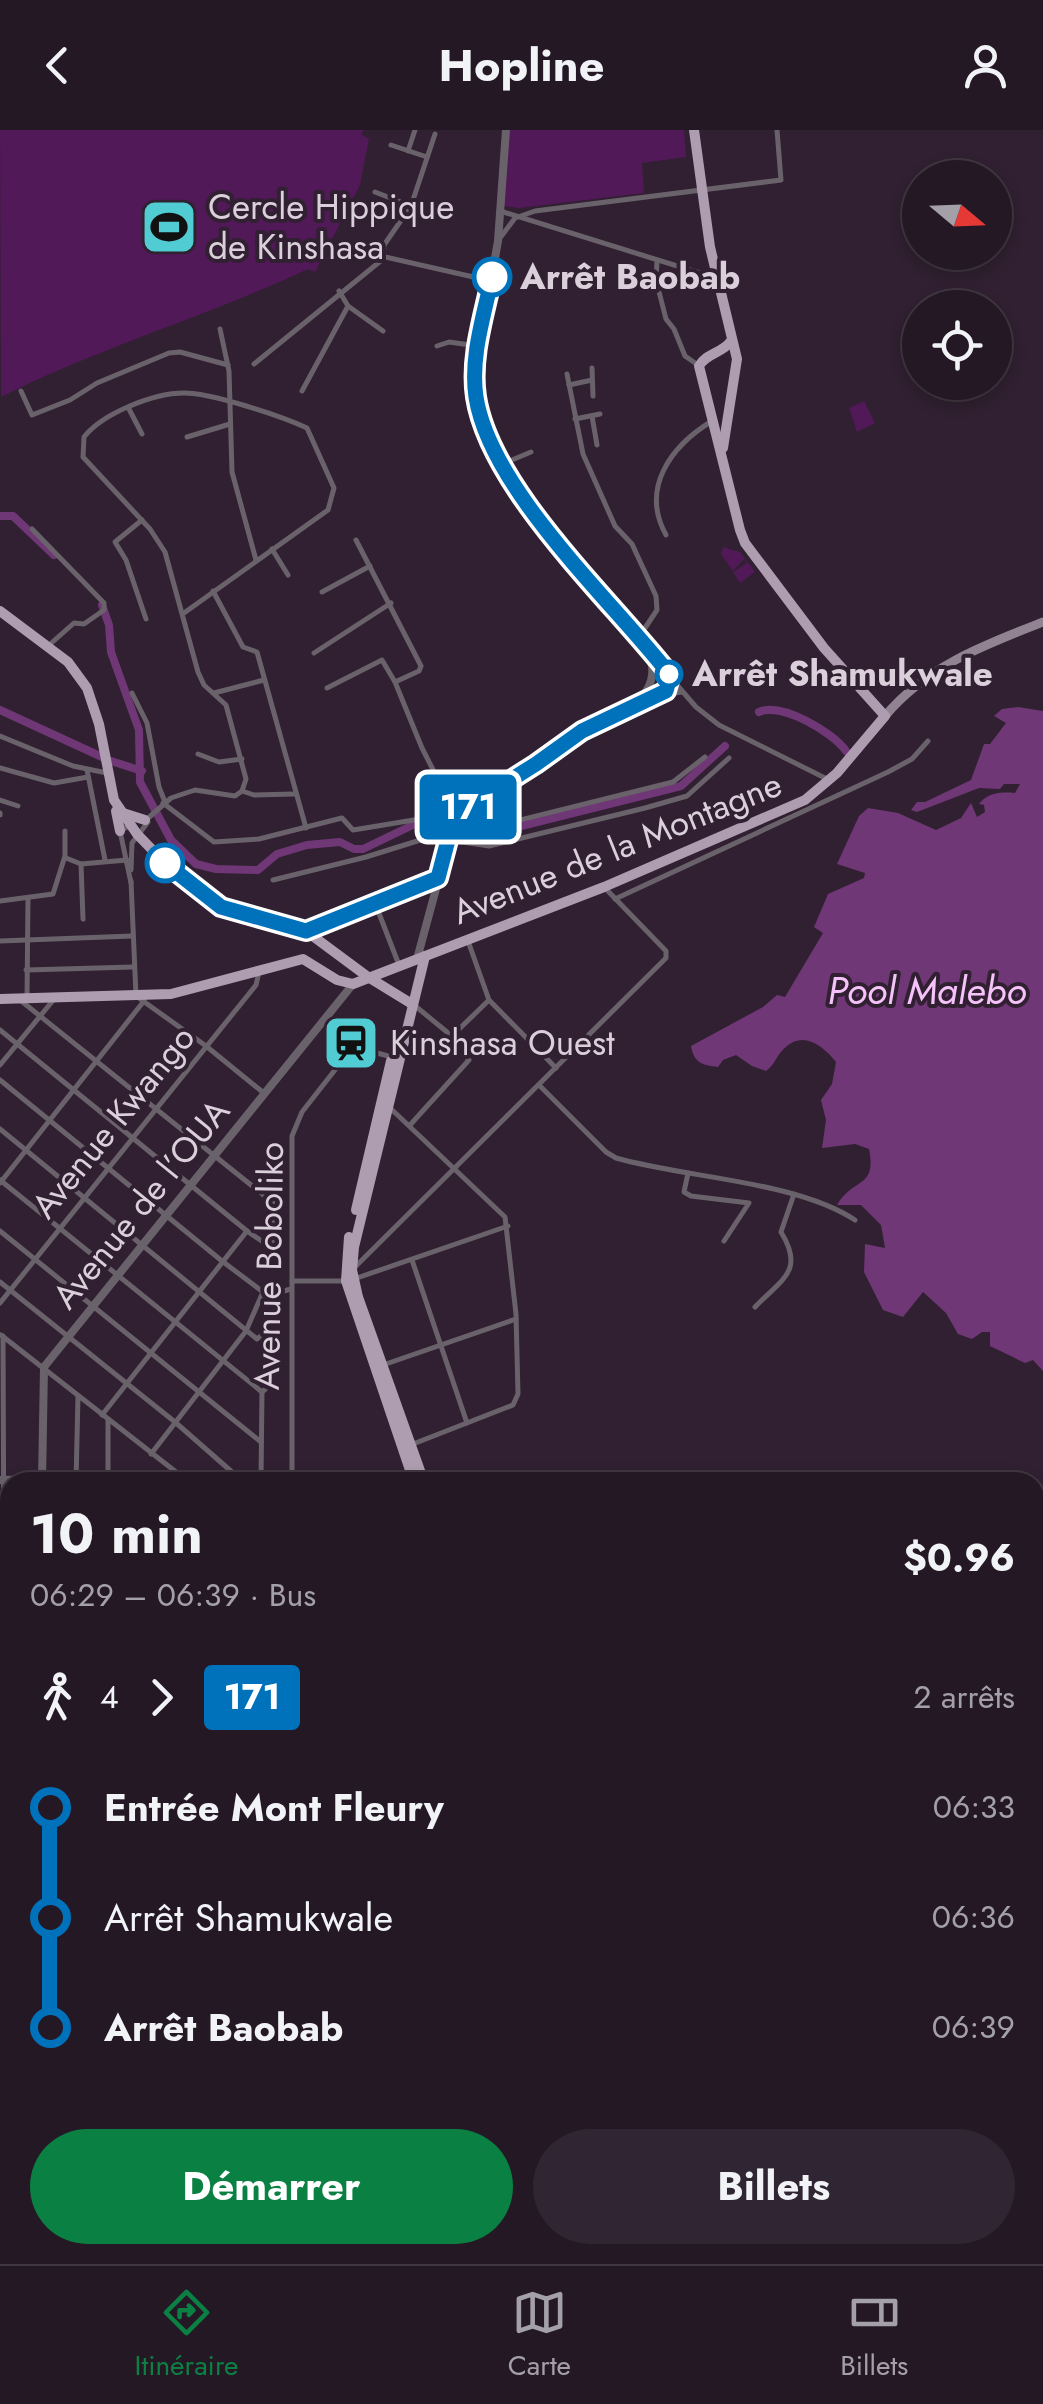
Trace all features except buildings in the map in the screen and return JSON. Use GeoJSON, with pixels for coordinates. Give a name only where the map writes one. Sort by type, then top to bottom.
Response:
{"type":"FeatureCollection","features":[{"type":"Feature","properties":{"kind":"main road"},"geometry":{"type":"LineString","coordinates":[[694,130],[700,191],[716,278],[737,359],[722,454]]}},
{"type":"Feature","properties":{"kind":"main road"},"geometry":{"type":"LineString","coordinates":[[731,340],[699,366],[735,516],[746,543],[880,715],[927,676],[959,657],[1043,622]]}},
{"type":"Feature","properties":{"kind":"main road"},"geometry":{"type":"LineString","coordinates":[[712,418],[726,413]]}},
{"type":"Feature","properties":{"kind":"main road"},"geometry":{"type":"LineString","coordinates":[[0,611],[68,662],[87,688],[100,724],[107,774],[129,830],[212,902],[306,931],[368,977],[410,1002]]}},
{"type":"Feature","properties":{"kind":"main road","name":"Avenue de la Montagne"},"geometry":{"type":"LineString","coordinates":[[353,984],[604,886],[805,800],[830,780],[880,715]]}},
{"type":"Feature","properties":{"kind":"main road"},"geometry":{"type":"LineString","coordinates":[[117,805],[148,820],[152,849]]}},
{"type":"Feature","properties":{"kind":"main road"},"geometry":{"type":"LineString","coordinates":[[411,1472],[349,1276],[347,1247],[421,957]]}},
{"type":"Feature","properties":{"kind":"main road"},"geometry":{"type":"LineString","coordinates":[[0,999],[140,998],[181,992],[304,959],[337,980],[353,984]]}},
{"type":"Feature","properties":{"kind":"main road"},"geometry":{"type":"LineString","coordinates":[[384,1105],[392,1057],[410,1002]]}},
{"type":"Feature","properties":{"kind":"main road"},"geometry":{"type":"LineString","coordinates":[[349,1276],[420,1472]]}},
{"type":"Feature","properties":{"kind":"street"},"geometry":{"type":"LineString","coordinates":[[408,150],[415,130]]}},
{"type":"Feature","properties":{"kind":"street"},"geometry":{"type":"LineString","coordinates":[[506,130],[498,241],[477,346],[476,398],[484,432],[500,465],[524,500],[682,692],[719,725],[830,780]]}},
{"type":"Feature","properties":{"kind":"street"},"geometry":{"type":"LineString","coordinates":[[498,241],[515,218],[534,210],[782,180],[776,130]]}},
{"type":"Feature","properties":{"kind":"street"},"geometry":{"type":"LineString","coordinates":[[254,364],[382,258],[384,245],[411,206],[435,134]]}},
{"type":"Feature","properties":{"kind":"street"},"geometry":{"type":"LineString","coordinates":[[390,145],[428,157]]}},
{"type":"Feature","properties":{"kind":"street"},"geometry":{"type":"LineString","coordinates":[[375,192],[411,206]]}},
{"type":"Feature","properties":{"kind":"street"},"geometry":{"type":"LineString","coordinates":[[500,211],[716,278]]}},
{"type":"Feature","properties":{"kind":"street"},"geometry":{"type":"LineString","coordinates":[[359,251],[491,281]]}},
{"type":"Feature","properties":{"kind":"street"},"geometry":{"type":"LineString","coordinates":[[657,262],[656,280],[666,319],[676,331],[686,356],[699,366]]}},
{"type":"Feature","properties":{"kind":"street"},"geometry":{"type":"LineString","coordinates":[[340,291],[348,306],[383,331]]}},
{"type":"Feature","properties":{"kind":"street"},"geometry":{"type":"LineString","coordinates":[[302,391],[348,306]]}},
{"type":"Feature","properties":{"kind":"street"},"geometry":{"type":"LineString","coordinates":[[220,329],[228,365],[232,472],[256,560]]}},
{"type":"Feature","properties":{"kind":"street"},"geometry":{"type":"LineString","coordinates":[[437,346],[449,342],[477,346]]}},
{"type":"Feature","properties":{"kind":"street"},"geometry":{"type":"LineString","coordinates":[[21,391],[32,414],[169,353],[180,352],[228,365]]}},
{"type":"Feature","properties":{"kind":"street"},"geometry":{"type":"LineString","coordinates":[[592,368],[593,396]]}},
{"type":"Feature","properties":{"kind":"street"},"geometry":{"type":"LineString","coordinates":[[567,374],[583,454],[620,536],[632,544],[656,596],[657,610],[641,640]]}},
{"type":"Feature","properties":{"kind":"street"},"geometry":{"type":"LineString","coordinates":[[569,385],[592,380]]}},
{"type":"Feature","properties":{"kind":"street"},"geometry":{"type":"LineString","coordinates":[[129,830],[148,820],[162,804],[195,790],[231,797],[242,790],[246,778],[226,705],[202,682],[165,552],[142,520],[88,464],[82,452],[88,432],[130,409],[177,393],[230,403],[307,428],[334,488],[328,510],[184,614]]}},
{"type":"Feature","properties":{"kind":"street"},"geometry":{"type":"LineString","coordinates":[[130,409],[142,434]]}},
{"type":"Feature","properties":{"kind":"street"},"geometry":{"type":"LineString","coordinates":[[575,419],[596,415],[597,445]]}},
{"type":"Feature","properties":{"kind":"street"},"geometry":{"type":"LineString","coordinates":[[666,535],[655,512],[656,491],[663,473],[676,449],[712,418]]}},
{"type":"Feature","properties":{"kind":"street"},"geometry":{"type":"LineString","coordinates":[[186,438],[230,424]]}},
{"type":"Feature","properties":{"kind":"street"},"geometry":{"type":"LineString","coordinates":[[500,465],[532,452]]}},
{"type":"Feature","properties":{"kind":"street"},"geometry":{"type":"LineString","coordinates":[[142,520],[115,544],[125,558],[146,619]]}},
{"type":"Feature","properties":{"kind":"street"},"geometry":{"type":"LineString","coordinates":[[32,529],[104,600],[103,610],[84,624],[74,623],[48,646]]}},
{"type":"Feature","properties":{"kind":"street"},"geometry":{"type":"LineString","coordinates":[[356,540],[421,666],[419,671],[395,682]]}},
{"type":"Feature","properties":{"kind":"street"},"geometry":{"type":"LineString","coordinates":[[272,548],[288,575]]}},
{"type":"Feature","properties":{"kind":"street"},"geometry":{"type":"LineString","coordinates":[[322,592],[370,566]]}},
{"type":"Feature","properties":{"kind":"street"},"geometry":{"type":"LineString","coordinates":[[213,591],[242,647],[258,652],[306,828]]}},
{"type":"Feature","properties":{"kind":"street"},"geometry":{"type":"LineString","coordinates":[[314,652],[391,604]]}},
{"type":"Feature","properties":{"kind":"street"},"geometry":{"type":"LineString","coordinates":[[628,710],[648,691],[652,678],[653,665],[641,640]]}},
{"type":"Feature","properties":{"kind":"street"},"geometry":{"type":"LineString","coordinates":[[327,688],[382,660],[454,820],[421,957]]}},
{"type":"Feature","properties":{"kind":"street"},"geometry":{"type":"LineString","coordinates":[[662,696],[670,677]]}},
{"type":"Feature","properties":{"kind":"street"},"geometry":{"type":"LineString","coordinates":[[214,693],[264,680]]}},
{"type":"Feature","properties":{"kind":"street"},"geometry":{"type":"LineString","coordinates":[[132,692],[146,723],[162,804],[214,842],[254,840],[342,818],[355,830],[432,817],[488,828],[668,784],[680,779],[705,757]]}},
{"type":"Feature","properties":{"kind":"street"},"geometry":{"type":"LineString","coordinates":[[454,820],[567,740],[628,710],[682,692]]}},
{"type":"Feature","properties":{"kind":"street"},"geometry":{"type":"LineString","coordinates":[[0,736],[88,774]]}},
{"type":"Feature","properties":{"kind":"street"},"geometry":{"type":"LineString","coordinates":[[615,899],[888,772],[912,759],[928,742]]}},
{"type":"Feature","properties":{"kind":"street"},"geometry":{"type":"LineString","coordinates":[[198,754],[219,762],[242,759]]}},
{"type":"Feature","properties":{"kind":"street"},"geometry":{"type":"LineString","coordinates":[[273,880],[430,836],[489,846],[663,803],[692,792],[729,758]]}},
{"type":"Feature","properties":{"kind":"street"},"geometry":{"type":"LineString","coordinates":[[0,768],[54,783],[88,774],[107,774]]}},
{"type":"Feature","properties":{"kind":"street"},"geometry":{"type":"LineString","coordinates":[[88,774],[105,860]]}},
{"type":"Feature","properties":{"kind":"street"},"geometry":{"type":"LineString","coordinates":[[242,790],[254,795],[295,794]]}},
{"type":"Feature","properties":{"kind":"street"},"geometry":{"type":"LineString","coordinates":[[0,800],[18,806]]}},
{"type":"Feature","properties":{"kind":"street"},"geometry":{"type":"LineString","coordinates":[[129,830],[148,820]]}},
{"type":"Feature","properties":{"kind":"street"},"geometry":{"type":"LineString","coordinates":[[129,830],[127,860],[131,883]]}},
{"type":"Feature","properties":{"kind":"street"},"geometry":{"type":"LineString","coordinates":[[129,830],[134,967],[140,998],[265,1094]]}},
{"type":"Feature","properties":{"kind":"street"},"geometry":{"type":"LineString","coordinates":[[0,901],[53,894],[65,856],[64,831]]}},
{"type":"Feature","properties":{"kind":"street"},"geometry":{"type":"LineString","coordinates":[[65,856],[81,864],[127,860]]}},
{"type":"Feature","properties":{"kind":"street"},"geometry":{"type":"LineString","coordinates":[[81,864],[83,919]]}},
{"type":"Feature","properties":{"kind":"street"},"geometry":{"type":"LineString","coordinates":[[306,931],[438,878]]}},
{"type":"Feature","properties":{"kind":"street"},"geometry":{"type":"LineString","coordinates":[[349,1276],[667,956],[604,886]]}},
{"type":"Feature","properties":{"kind":"street"},"geometry":{"type":"LineString","coordinates":[[28,898],[23,998],[41,1017],[272,1200]]}},
{"type":"Feature","properties":{"kind":"street"},"geometry":{"type":"LineString","coordinates":[[375,903],[399,965]]}},
{"type":"Feature","properties":{"kind":"street"},"geometry":{"type":"LineString","coordinates":[[0,942],[133,936]]}},
{"type":"Feature","properties":{"kind":"street"},"geometry":{"type":"LineString","coordinates":[[468,940],[490,1000],[556,1068]]}},
{"type":"Feature","properties":{"kind":"street"},"geometry":{"type":"LineString","coordinates":[[26,970],[134,967]]}},
{"type":"Feature","properties":{"kind":"street","name":"Avenue Kwango"},"geometry":{"type":"LineString","coordinates":[[0,1302],[256,985],[259,970]]}},
{"type":"Feature","properties":{"kind":"street","name":"Avenue de l’OUA"},"geometry":{"type":"LineString","coordinates":[[44,1367],[353,984]]}},
{"type":"Feature","properties":{"kind":"street"},"geometry":{"type":"LineString","coordinates":[[0,1065],[57,996]]}},
{"type":"Feature","properties":{"kind":"street"},"geometry":{"type":"LineString","coordinates":[[140,998],[97,1060],[0,1182],[262,1392]]}},
{"type":"Feature","properties":{"kind":"street"},"geometry":{"type":"LineString","coordinates":[[452,1037],[490,1000]]}},
{"type":"Feature","properties":{"kind":"street"},"geometry":{"type":"LineString","coordinates":[[410,1002],[452,1037],[468,1062],[410,1125]]}},
{"type":"Feature","properties":{"kind":"street"},"geometry":{"type":"LineString","coordinates":[[0,1030],[247,1232],[272,1248],[273,1164]]}},
{"type":"Feature","properties":{"kind":"street","name":"Avenue Boboliko"},"geometry":{"type":"LineString","coordinates":[[292,1472],[290,1148],[299,1117],[353,1049],[392,1057]]}},
{"type":"Feature","properties":{"kind":"street"},"geometry":{"type":"LineString","coordinates":[[0,1080],[263,1292],[273,1294],[292,1285],[412,1260],[508,1226]]}},
{"type":"Feature","properties":{"kind":"street"},"geometry":{"type":"LineString","coordinates":[[539,1085],[616,1158],[794,1194],[855,1220]]}},
{"type":"Feature","properties":{"kind":"street"},"geometry":{"type":"LineString","coordinates":[[384,1105],[500,1212],[508,1226],[516,1319],[518,1394],[508,1409],[410,1445]]}},
{"type":"Feature","properties":{"kind":"street"},"geometry":{"type":"LineString","coordinates":[[0,1129],[246,1331],[258,1340],[266,1332]]}},
{"type":"Feature","properties":{"kind":"street"},"geometry":{"type":"LineString","coordinates":[[688,1173],[684,1192],[691,1196],[750,1203],[724,1241]]}},
{"type":"Feature","properties":{"kind":"street"},"geometry":{"type":"LineString","coordinates":[[755,1306],[783,1279],[793,1263],[793,1254],[781,1232],[794,1194]]}},
{"type":"Feature","properties":{"kind":"street"},"geometry":{"type":"LineString","coordinates":[[0,1231],[261,1442]]}},
{"type":"Feature","properties":{"kind":"street"},"geometry":{"type":"LineString","coordinates":[[108,1472],[105,1417],[172,1322],[247,1232]]}},
{"type":"Feature","properties":{"kind":"street"},"geometry":{"type":"LineString","coordinates":[[412,1260],[467,1423]]}},
{"type":"Feature","properties":{"kind":"street"},"geometry":{"type":"LineString","coordinates":[[0,1282],[233,1472]]}},
{"type":"Feature","properties":{"kind":"street"},"geometry":{"type":"LineString","coordinates":[[151,1454],[246,1331],[263,1292]]}},
{"type":"Feature","properties":{"kind":"street"},"geometry":{"type":"LineString","coordinates":[[261,1472],[262,1392],[270,1385],[273,1370],[266,1332],[273,1294]]}},
{"type":"Feature","properties":{"kind":"street"},"geometry":{"type":"LineString","coordinates":[[382,1366],[516,1319]]}},
{"type":"Feature","properties":{"kind":"street"},"geometry":{"type":"LineString","coordinates":[[1,1335],[174,1472]]}},
{"type":"Feature","properties":{"kind":"street"},"geometry":{"type":"LineString","coordinates":[[1,1335],[2,1472]]}},
{"type":"Feature","properties":{"kind":"street"},"geometry":{"type":"LineString","coordinates":[[42,1472],[44,1367]]}},
{"type":"Feature","properties":{"kind":"street"},"geometry":{"type":"LineString","coordinates":[[76,1472],[78,1396]]}},
{"type":"Feature","properties":{"kind":"shaded area","name":"Cercle Hippique de Kinshasa"},"geometry":{"type":"Polygon","coordinates":[[[0,130],[364,130],[361,134],[369,139],[360,185],[315,272],[308,269],[1,397],[0,130]]]}},
{"type":"Feature","properties":{"kind":"shaded area"},"geometry":{"type":"Polygon","coordinates":[[[508,130],[684,130],[686,157],[642,163],[644,193],[519,208],[504,206],[508,130]]]}},
{"type":"Feature","properties":{"kind":"shaded area"},"geometry":{"type":"Polygon","coordinates":[[[864,401],[875,423],[857,432],[849,408],[864,401]]]}},
{"type":"Feature","properties":{"kind":"shaded area"},"geometry":{"type":"Polygon","coordinates":[[[723,547],[740,552],[755,572],[740,583],[733,572],[747,563],[744,559],[733,571],[721,554],[723,547]]]}},
{"type":"Feature","properties":{"kind":"water","name":"Pool Malebo"},"geometry":{"type":"Polygon","coordinates":[[[1002,709],[1043,711],[1043,1371],[1033,1360],[1025,1363],[990,1346],[990,1332],[972,1339],[958,1334],[946,1313],[923,1292],[903,1317],[883,1310],[864,1272],[865,1244],[885,1248],[881,1225],[861,1205],[837,1205],[867,1177],[869,1149],[855,1144],[822,1148],[826,1120],[821,1100],[832,1084],[836,1062],[824,1050],[811,1042],[796,1041],[766,1071],[736,1055],[723,1060],[718,1067],[703,1064],[694,1056],[691,1046],[763,1007],[777,995],[785,997],[823,933],[814,927],[828,894],[864,878],[865,873],[837,864],[859,816],[868,808],[898,813],[936,830],[961,818],[971,803],[977,817],[985,812],[984,805],[979,804],[987,797],[1015,793],[1020,784],[1004,784],[1000,789],[979,788],[917,812],[911,810],[917,802],[925,802],[971,780],[984,744],[990,744],[1006,723],[994,716],[1002,709]]]}},
{"type":"Feature","properties":{"kind":"waterway"},"geometry":{"type":"LineString","coordinates":[[0,516],[13,516],[54,555]]}},
{"type":"Feature","properties":{"kind":"waterway"},"geometry":{"type":"LineString","coordinates":[[102,605],[109,625],[111,652],[139,730],[140,782],[171,840],[196,864],[216,869],[258,870],[277,854],[307,845],[340,842],[363,849],[415,824],[490,834],[681,786],[725,746]]}},
{"type":"Feature","properties":{"kind":"waterway"},"geometry":{"type":"LineString","coordinates":[[0,710],[102,757]]}},
{"type":"Feature","properties":{"kind":"waterway"},"geometry":{"type":"LineString","coordinates":[[759,712],[793,715],[830,735],[846,751]]}},
{"type":"Feature","properties":{"kind":"waterway"},"geometry":{"type":"LineString","coordinates":[[111,761],[142,771]]}},
{"type":"Feature","properties":{"kind":"bus line","name":"171"},"geometry":{"type":"LineString","coordinates":[[165,863],[221,907],[306,931],[438,878],[456,815],[582,731],[666,691],[670,677],[666,670],[524,500],[484,432],[476,398],[475,370],[492,277]]}},
{"type":"Feature","properties":{"kind":"place","name":"Cercle Hippique de Kinshasa"},"geometry":{"type":"Point","coordinates":[169,227]}},
{"type":"Feature","properties":{"kind":"place","name":"Arrêt Baobab"},"geometry":{"type":"Point","coordinates":[492,277]}},
{"type":"Feature","properties":{"kind":"place","name":"Arrêt Shamukwale"},"geometry":{"type":"Point","coordinates":[669,674]}},
{"type":"Feature","properties":{"kind":"place","name":"Kinshasa Ouest"},"geometry":{"type":"Point","coordinates":[351,1043]}}]}
